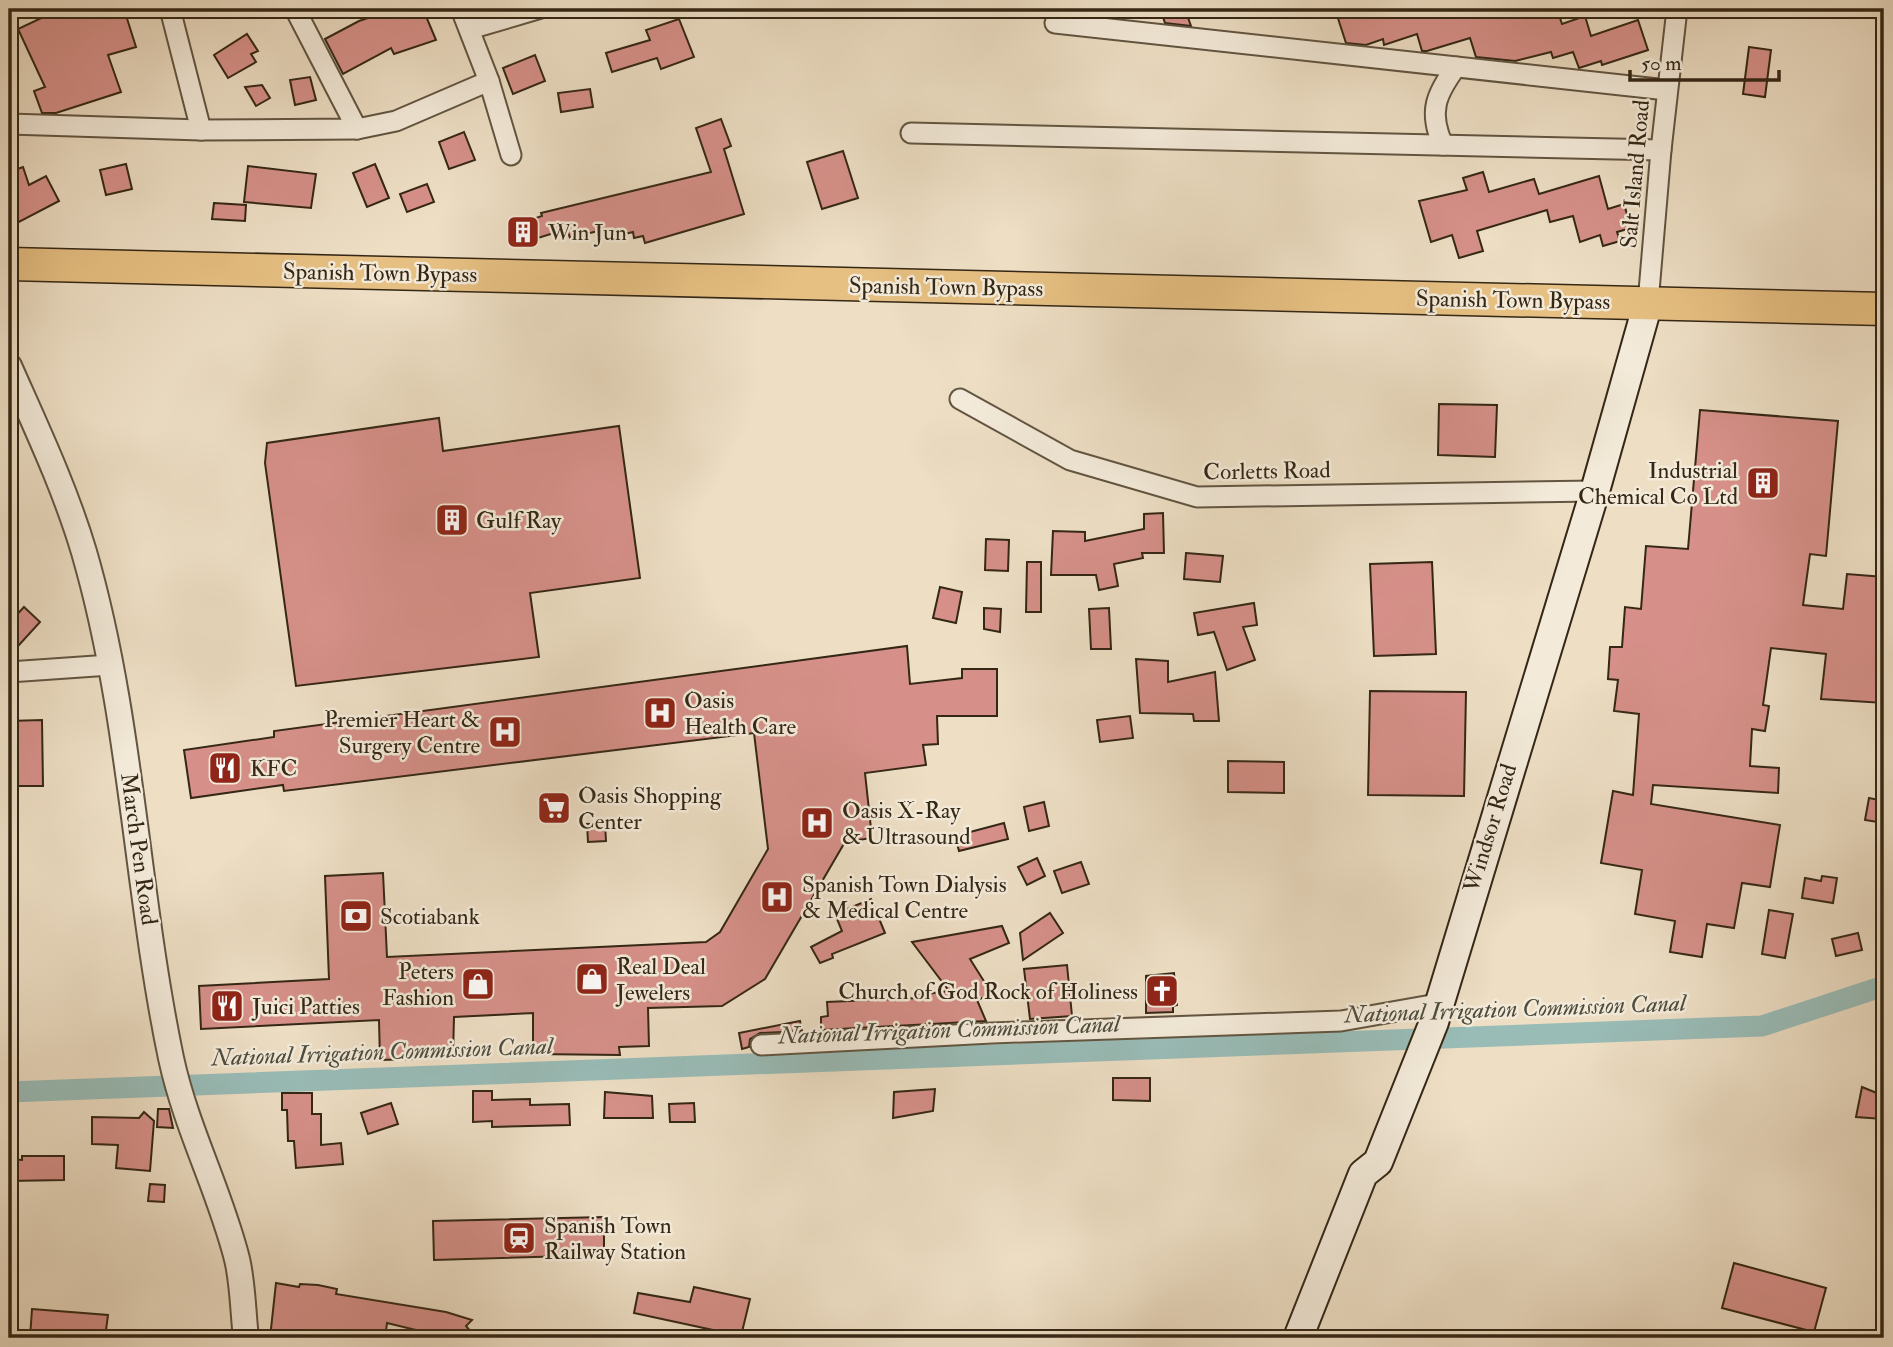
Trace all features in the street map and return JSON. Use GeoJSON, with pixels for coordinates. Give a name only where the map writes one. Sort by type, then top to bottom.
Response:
{"type":"FeatureCollection","features":[{"type":"Feature","properties":{"kind":"main road","name":"Spanish Town Bypass"},"geometry":{"type":"LineString","coordinates":[[9,264],[1884,309]]}},
{"type":"Feature","properties":{"kind":"main road","name":"Windsor Road"},"geometry":{"type":"LineString","coordinates":[[1298,1338],[1363,1174],[1378,1162],[1435,1013],[1595,491],[1648,303]]}},
{"type":"Feature","properties":{"kind":"street"},"geometry":{"type":"LineString","coordinates":[[170,9],[201,130]]}},
{"type":"Feature","properties":{"kind":"street"},"geometry":{"type":"LineString","coordinates":[[461,9],[489,81],[511,155]]}},
{"type":"Feature","properties":{"kind":"street"},"geometry":{"type":"LineString","coordinates":[[470,29],[538,9]]}},
{"type":"Feature","properties":{"kind":"street","name":"Salt Island Road"},"geometry":{"type":"LineString","coordinates":[[1648,303],[1677,9]]}},
{"type":"Feature","properties":{"kind":"street"},"geometry":{"type":"LineString","coordinates":[[296,11],[357,129]]}},
{"type":"Feature","properties":{"kind":"street"},"geometry":{"type":"LineString","coordinates":[[1055,23],[1667,90]]}},
{"type":"Feature","properties":{"kind":"street"},"geometry":{"type":"LineString","coordinates":[[1443,145],[1435,113],[1437,93],[1456,67]]}},
{"type":"Feature","properties":{"kind":"street"},"geometry":{"type":"LineString","coordinates":[[9,124],[201,130],[357,129],[396,121],[489,81]]}},
{"type":"Feature","properties":{"kind":"street"},"geometry":{"type":"LineString","coordinates":[[911,134],[1661,150]]}},
{"type":"Feature","properties":{"kind":"street","name":"March Pen Road"},"geometry":{"type":"LineString","coordinates":[[9,366],[56,471],[84,552],[122,727],[158,992],[172,1061],[186,1115],[224,1215],[238,1263],[246,1338]]}},
{"type":"Feature","properties":{"kind":"street","name":"Corletts Road"},"geometry":{"type":"LineString","coordinates":[[960,399],[1070,460],[1197,497],[1595,491]]}},
{"type":"Feature","properties":{"kind":"street"},"geometry":{"type":"LineString","coordinates":[[9,671],[110,665]]}},
{"type":"Feature","properties":{"kind":"street"},"geometry":{"type":"LineString","coordinates":[[761,1045],[992,1033],[1341,1021],[1435,1013]]}},
{"type":"Feature","properties":{"kind":"building"},"geometry":{"type":"Polygon","coordinates":[[[48,9],[124,9],[136,47],[108,55],[121,92],[56,113],[42,113],[34,91],[45,87],[18,29],[50,14],[48,9]]]}},
{"type":"Feature","properties":{"kind":"building"},"geometry":{"type":"Polygon","coordinates":[[[394,9],[423,9],[436,40],[394,54],[391,48],[343,74],[325,39],[359,21],[394,9]]]}},
{"type":"Feature","properties":{"kind":"building"},"geometry":{"type":"Polygon","coordinates":[[[1185,9],[1191,26],[1165,23],[1162,14],[1185,9]]]}},
{"type":"Feature","properties":{"kind":"building"},"geometry":{"type":"Polygon","coordinates":[[[1335,9],[1458,9],[1460,16],[1484,9],[1507,9],[1510,18],[1535,10],[1536,15],[1557,9],[1562,24],[1585,16],[1591,36],[1638,20],[1648,50],[1602,65],[1601,61],[1579,68],[1573,52],[1553,58],[1551,52],[1515,61],[1476,57],[1470,38],[1427,51],[1422,51],[1417,34],[1384,45],[1383,39],[1366,45],[1346,43],[1335,9]]]}},
{"type":"Feature","properties":{"kind":"building"},"geometry":{"type":"Polygon","coordinates":[[[679,19],[694,57],[661,69],[657,58],[612,72],[606,53],[650,40],[646,30],[679,19]]]}},
{"type":"Feature","properties":{"kind":"building"},"geometry":{"type":"Polygon","coordinates":[[[247,34],[258,51],[251,54],[256,62],[228,78],[214,55],[247,34]]]}},
{"type":"Feature","properties":{"kind":"building"},"geometry":{"type":"Polygon","coordinates":[[[1749,47],[1771,50],[1765,97],[1743,94],[1749,47]]]}},
{"type":"Feature","properties":{"kind":"building"},"geometry":{"type":"Polygon","coordinates":[[[535,55],[545,81],[513,94],[503,68],[535,55]]]}},
{"type":"Feature","properties":{"kind":"building"},"geometry":{"type":"Polygon","coordinates":[[[310,77],[316,100],[295,105],[290,80],[310,77]]]}},
{"type":"Feature","properties":{"kind":"building"},"geometry":{"type":"Polygon","coordinates":[[[262,85],[270,98],[256,106],[245,87],[262,85]]]}},
{"type":"Feature","properties":{"kind":"building"},"geometry":{"type":"Polygon","coordinates":[[[590,89],[593,107],[561,112],[558,93],[590,89]]]}},
{"type":"Feature","properties":{"kind":"building"},"geometry":{"type":"Polygon","coordinates":[[[721,119],[731,146],[724,149],[744,214],[645,243],[643,236],[634,238],[633,232],[608,238],[606,229],[570,238],[567,229],[515,245],[510,227],[542,216],[541,213],[711,172],[696,128],[721,119]]]}},
{"type":"Feature","properties":{"kind":"building"},"geometry":{"type":"Polygon","coordinates":[[[464,132],[475,160],[449,169],[439,142],[464,132]]]}},
{"type":"Feature","properties":{"kind":"building"},"geometry":{"type":"Polygon","coordinates":[[[843,151],[858,198],[822,209],[807,162],[843,151]]]}},
{"type":"Feature","properties":{"kind":"building"},"geometry":{"type":"Polygon","coordinates":[[[126,164],[132,189],[106,195],[100,170],[126,164]]]}},
{"type":"Feature","properties":{"kind":"building"},"geometry":{"type":"Polygon","coordinates":[[[375,164],[389,198],[367,207],[353,173],[375,164]]]}},
{"type":"Feature","properties":{"kind":"building"},"geometry":{"type":"Polygon","coordinates":[[[248,166],[316,174],[311,208],[244,202],[248,166]]]}},
{"type":"Feature","properties":{"kind":"building"},"geometry":{"type":"Polygon","coordinates":[[[23,167],[29,185],[46,176],[59,201],[19,222],[9,202],[9,172],[23,167]]]}},
{"type":"Feature","properties":{"kind":"building"},"geometry":{"type":"Polygon","coordinates":[[[1483,172],[1489,192],[1534,179],[1539,194],[1599,176],[1608,209],[1624,204],[1631,228],[1617,232],[1620,241],[1603,246],[1600,235],[1580,242],[1573,216],[1550,222],[1547,210],[1477,231],[1483,251],[1459,258],[1452,235],[1431,242],[1419,201],[1467,190],[1463,178],[1483,172]]]}},
{"type":"Feature","properties":{"kind":"building"},"geometry":{"type":"Polygon","coordinates":[[[427,184],[434,202],[407,212],[400,194],[427,184]]]}},
{"type":"Feature","properties":{"kind":"building"},"geometry":{"type":"Polygon","coordinates":[[[214,203],[246,205],[245,221],[212,219],[214,203]]]}},
{"type":"Feature","properties":{"kind":"building"},"geometry":{"type":"Polygon","coordinates":[[[1439,404],[1497,405],[1495,457],[1438,455],[1439,404]]]}},
{"type":"Feature","properties":{"kind":"building"},"geometry":{"type":"Polygon","coordinates":[[[1700,410],[1838,421],[1826,556],[1810,554],[1803,605],[1843,609],[1847,574],[1884,577],[1884,703],[1821,699],[1826,654],[1771,648],[1763,705],[1769,706],[1765,731],[1752,729],[1750,766],[1779,768],[1778,793],[1653,785],[1651,804],[1780,825],[1770,887],[1742,883],[1734,928],[1707,924],[1702,957],[1670,952],[1675,921],[1635,914],[1642,870],[1601,863],[1613,791],[1633,795],[1639,714],[1614,711],[1618,680],[1608,679],[1610,647],[1622,647],[1625,607],[1641,609],[1646,546],[1688,549],[1700,410]]]}},
{"type":"Feature","properties":{"kind":"building","name":"Gulf Ray"},"geometry":{"type":"Polygon","coordinates":[[[439,418],[443,451],[619,426],[640,578],[530,593],[539,657],[296,686],[265,463],[267,443],[439,418]]]}},
{"type":"Feature","properties":{"kind":"building"},"geometry":{"type":"Polygon","coordinates":[[[1163,513],[1164,553],[1142,553],[1143,558],[1114,564],[1118,586],[1099,590],[1096,575],[1051,575],[1053,531],[1085,532],[1085,541],[1144,529],[1144,514],[1163,513]]]}},
{"type":"Feature","properties":{"kind":"building"},"geometry":{"type":"Polygon","coordinates":[[[986,539],[1009,540],[1008,571],[985,570],[986,539]]]}},
{"type":"Feature","properties":{"kind":"building"},"geometry":{"type":"Polygon","coordinates":[[[1186,553],[1223,556],[1220,582],[1184,579],[1186,553]]]}},
{"type":"Feature","properties":{"kind":"building"},"geometry":{"type":"Polygon","coordinates":[[[1027,562],[1041,562],[1041,612],[1026,612],[1027,562]]]}},
{"type":"Feature","properties":{"kind":"building"},"geometry":{"type":"Polygon","coordinates":[[[1432,562],[1436,654],[1374,656],[1370,564],[1432,562]]]}},
{"type":"Feature","properties":{"kind":"building"},"geometry":{"type":"Polygon","coordinates":[[[940,587],[962,592],[956,623],[933,618],[940,587]]]}},
{"type":"Feature","properties":{"kind":"building"},"geometry":{"type":"Polygon","coordinates":[[[1254,603],[1257,625],[1243,627],[1255,660],[1227,670],[1214,632],[1198,635],[1194,613],[1254,603]]]}},
{"type":"Feature","properties":{"kind":"building"},"geometry":{"type":"Polygon","coordinates":[[[24,607],[40,622],[9,656],[9,623],[24,607]]]}},
{"type":"Feature","properties":{"kind":"building"},"geometry":{"type":"Polygon","coordinates":[[[984,608],[1001,609],[1000,632],[984,629],[984,608]]]}},
{"type":"Feature","properties":{"kind":"building"},"geometry":{"type":"Polygon","coordinates":[[[1109,608],[1111,649],[1091,649],[1089,609],[1109,608]]]}},
{"type":"Feature","properties":{"kind":"building"},"geometry":{"type":"Polygon","coordinates":[[[907,646],[910,684],[962,678],[962,669],[997,669],[997,716],[937,716],[938,744],[923,745],[926,765],[865,773],[872,838],[845,842],[765,979],[722,1006],[648,1008],[649,1046],[619,1047],[620,1055],[533,1054],[533,1013],[454,1017],[453,1056],[414,1055],[414,1059],[380,1060],[379,1020],[201,1029],[199,986],[329,979],[325,876],[383,873],[387,957],[706,942],[720,932],[768,849],[754,733],[284,791],[283,785],[191,798],[184,750],[274,737],[274,731],[907,646]]]}},
{"type":"Feature","properties":{"kind":"building"},"geometry":{"type":"Polygon","coordinates":[[[1136,659],[1168,661],[1168,682],[1215,672],[1219,721],[1194,721],[1193,714],[1140,713],[1136,659]]]}},
{"type":"Feature","properties":{"kind":"building"},"geometry":{"type":"Polygon","coordinates":[[[1370,691],[1466,692],[1464,796],[1368,795],[1370,691]]]}},
{"type":"Feature","properties":{"kind":"building"},"geometry":{"type":"Polygon","coordinates":[[[1130,716],[1133,738],[1100,742],[1097,720],[1130,716]]]}},
{"type":"Feature","properties":{"kind":"building"},"geometry":{"type":"Polygon","coordinates":[[[42,720],[43,786],[9,786],[9,721],[42,720]]]}},
{"type":"Feature","properties":{"kind":"building"},"geometry":{"type":"Polygon","coordinates":[[[1228,761],[1284,762],[1284,793],[1228,792],[1228,761]]]}},
{"type":"Feature","properties":{"kind":"building"},"geometry":{"type":"Polygon","coordinates":[[[1869,798],[1884,801],[1884,823],[1865,820],[1869,798]]]}},
{"type":"Feature","properties":{"kind":"building"},"geometry":{"type":"Polygon","coordinates":[[[1044,802],[1049,826],[1029,831],[1024,807],[1044,802]]]}},
{"type":"Feature","properties":{"kind":"building"},"geometry":{"type":"Polygon","coordinates":[[[605,823],[606,841],[588,842],[587,824],[605,823]]]}},
{"type":"Feature","properties":{"kind":"building"},"geometry":{"type":"Polygon","coordinates":[[[1004,823],[1008,839],[959,851],[955,836],[1004,823]]]}},
{"type":"Feature","properties":{"kind":"building"},"geometry":{"type":"Polygon","coordinates":[[[1037,858],[1045,876],[1027,885],[1018,867],[1037,858]]]}},
{"type":"Feature","properties":{"kind":"building"},"geometry":{"type":"Polygon","coordinates":[[[1081,862],[1089,884],[1062,893],[1054,871],[1081,862]]]}},
{"type":"Feature","properties":{"kind":"building"},"geometry":{"type":"Polygon","coordinates":[[[1822,876],[1837,878],[1833,903],[1802,898],[1805,878],[1821,881],[1822,876]]]}},
{"type":"Feature","properties":{"kind":"building"},"geometry":{"type":"Polygon","coordinates":[[[871,899],[885,933],[832,954],[833,958],[820,963],[811,947],[842,931],[835,914],[871,899]]]}},
{"type":"Feature","properties":{"kind":"building"},"geometry":{"type":"Polygon","coordinates":[[[1769,910],[1793,914],[1785,958],[1762,954],[1769,910]]]}},
{"type":"Feature","properties":{"kind":"building"},"geometry":{"type":"Polygon","coordinates":[[[1050,913],[1063,933],[1023,960],[1020,933],[1050,913]]]}},
{"type":"Feature","properties":{"kind":"building"},"geometry":{"type":"Polygon","coordinates":[[[1002,926],[1009,943],[970,959],[992,994],[977,1000],[986,1021],[821,1030],[821,1017],[828,1016],[827,1002],[919,998],[919,995],[949,991],[912,942],[1002,926]]]}},
{"type":"Feature","properties":{"kind":"building"},"geometry":{"type":"Polygon","coordinates":[[[1858,933],[1862,950],[1836,956],[1832,939],[1858,933]]]}},
{"type":"Feature","properties":{"kind":"building"},"geometry":{"type":"Polygon","coordinates":[[[1067,965],[1072,1016],[1030,1019],[1024,969],[1067,965]]]}},
{"type":"Feature","properties":{"kind":"building","name":"Church of God Rock of Holiness"},"geometry":{"type":"Polygon","coordinates":[[[1174,973],[1177,1005],[1173,1006],[1173,1012],[1146,1013],[1146,976],[1174,973]]]}},
{"type":"Feature","properties":{"kind":"building"},"geometry":{"type":"Polygon","coordinates":[[[800,1021],[802,1031],[760,1033],[750,1039],[749,1047],[742,1049],[739,1033],[800,1021]]]}},
{"type":"Feature","properties":{"kind":"building"},"geometry":{"type":"Polygon","coordinates":[[[1113,1078],[1150,1078],[1150,1101],[1113,1100],[1113,1078]]]}},
{"type":"Feature","properties":{"kind":"building"},"geometry":{"type":"Polygon","coordinates":[[[1862,1087],[1884,1096],[1883,1119],[1856,1117],[1862,1087]]]}},
{"type":"Feature","properties":{"kind":"building"},"geometry":{"type":"Polygon","coordinates":[[[935,1089],[933,1111],[893,1118],[894,1092],[935,1089]]]}},
{"type":"Feature","properties":{"kind":"building"},"geometry":{"type":"Polygon","coordinates":[[[473,1091],[492,1091],[492,1100],[530,1099],[530,1105],[569,1104],[570,1125],[492,1127],[492,1121],[473,1122],[473,1091]]]}},
{"type":"Feature","properties":{"kind":"building"},"geometry":{"type":"Polygon","coordinates":[[[605,1092],[652,1096],[653,1118],[604,1118],[605,1092]]]}},
{"type":"Feature","properties":{"kind":"building"},"geometry":{"type":"Polygon","coordinates":[[[282,1093],[312,1093],[312,1114],[321,1114],[321,1145],[341,1143],[343,1164],[296,1168],[294,1141],[288,1141],[287,1110],[282,1110],[282,1093]]]}},
{"type":"Feature","properties":{"kind":"building"},"geometry":{"type":"Polygon","coordinates":[[[391,1103],[398,1124],[368,1134],[361,1113],[391,1103]]]}},
{"type":"Feature","properties":{"kind":"building"},"geometry":{"type":"Polygon","coordinates":[[[694,1103],[695,1122],[670,1122],[669,1104],[694,1103]]]}},
{"type":"Feature","properties":{"kind":"building"},"geometry":{"type":"Polygon","coordinates":[[[158,1109],[169,1109],[173,1128],[157,1127],[158,1109]]]}},
{"type":"Feature","properties":{"kind":"building"},"geometry":{"type":"Polygon","coordinates":[[[144,1112],[154,1121],[150,1171],[116,1168],[118,1145],[92,1144],[92,1117],[139,1118],[144,1112]]]}},
{"type":"Feature","properties":{"kind":"building"},"geometry":{"type":"Polygon","coordinates":[[[22,1156],[64,1156],[64,1180],[9,1181],[9,1159],[22,1160],[22,1156]]]}},
{"type":"Feature","properties":{"kind":"building"},"geometry":{"type":"Polygon","coordinates":[[[150,1184],[165,1185],[164,1202],[148,1201],[150,1184]]]}},
{"type":"Feature","properties":{"kind":"building","name":"Spanish Town Railway Station"},"geometry":{"type":"Polygon","coordinates":[[[604,1217],[604,1255],[434,1260],[433,1221],[604,1217]]]}},
{"type":"Feature","properties":{"kind":"building"},"geometry":{"type":"Polygon","coordinates":[[[1734,1263],[1826,1288],[1814,1332],[1722,1308],[1734,1263]]]}},
{"type":"Feature","properties":{"kind":"building"},"geometry":{"type":"Polygon","coordinates":[[[276,1283],[299,1287],[300,1284],[318,1285],[337,1289],[336,1294],[446,1312],[472,1320],[466,1326],[476,1338],[449,1338],[387,1323],[385,1338],[270,1338],[276,1283]]]}},
{"type":"Feature","properties":{"kind":"building"},"geometry":{"type":"Polygon","coordinates":[[[694,1287],[750,1299],[741,1336],[634,1313],[638,1293],[690,1302],[694,1287]]]}},
{"type":"Feature","properties":{"kind":"building"},"geometry":{"type":"Polygon","coordinates":[[[32,1309],[108,1315],[105,1338],[30,1338],[32,1309]]]}},
{"type":"Feature","properties":{"kind":"waterway","name":"National Irrigation Commission Canal"},"geometry":{"type":"LineString","coordinates":[[9,1092],[1762,1026],[1884,986]]}},
{"type":"Feature","properties":{"kind":"place","name":"Win Jun"},"geometry":{"type":"Point","coordinates":[523,232]}},
{"type":"Feature","properties":{"kind":"place","name":"Industrial Chemical Co Ltd"},"geometry":{"type":"Point","coordinates":[1763,483]}},
{"type":"Feature","properties":{"kind":"place","name":"Gulf Ray"},"geometry":{"type":"Point","coordinates":[452,520]}},
{"type":"Feature","properties":{"kind":"place","name":"Oasis Health Care"},"geometry":{"type":"Point","coordinates":[660,713]}},
{"type":"Feature","properties":{"kind":"place","name":"Premier Heart & Surgery Centre"},"geometry":{"type":"Point","coordinates":[505,732]}},
{"type":"Feature","properties":{"kind":"place","name":"KFC"},"geometry":{"type":"Point","coordinates":[225,768]}},
{"type":"Feature","properties":{"kind":"place","name":"Oasis Shopping Center"},"geometry":{"type":"Point","coordinates":[554,808]}},
{"type":"Feature","properties":{"kind":"place","name":"Oasis X-Ray & Ultrasound"},"geometry":{"type":"Point","coordinates":[817,823]}},
{"type":"Feature","properties":{"kind":"place","name":"Spanish Town Dialysis & Medical Centre"},"geometry":{"type":"Point","coordinates":[777,897]}},
{"type":"Feature","properties":{"kind":"place","name":"Scotiabank"},"geometry":{"type":"Point","coordinates":[356,916]}},
{"type":"Feature","properties":{"kind":"place","name":"Real Deal Jewelers"},"geometry":{"type":"Point","coordinates":[592,979]}},
{"type":"Feature","properties":{"kind":"place","name":"Peters Fashion"},"geometry":{"type":"Point","coordinates":[478,984]}},
{"type":"Feature","properties":{"kind":"place","name":"Church of God Rock of Holiness"},"geometry":{"type":"Point","coordinates":[1162,991]}},
{"type":"Feature","properties":{"kind":"place","name":"Juici Patties"},"geometry":{"type":"Point","coordinates":[227,1006]}},
{"type":"Feature","properties":{"kind":"place","name":"Spanish Town Railway Station"},"geometry":{"type":"Point","coordinates":[519,1238]}}]}
